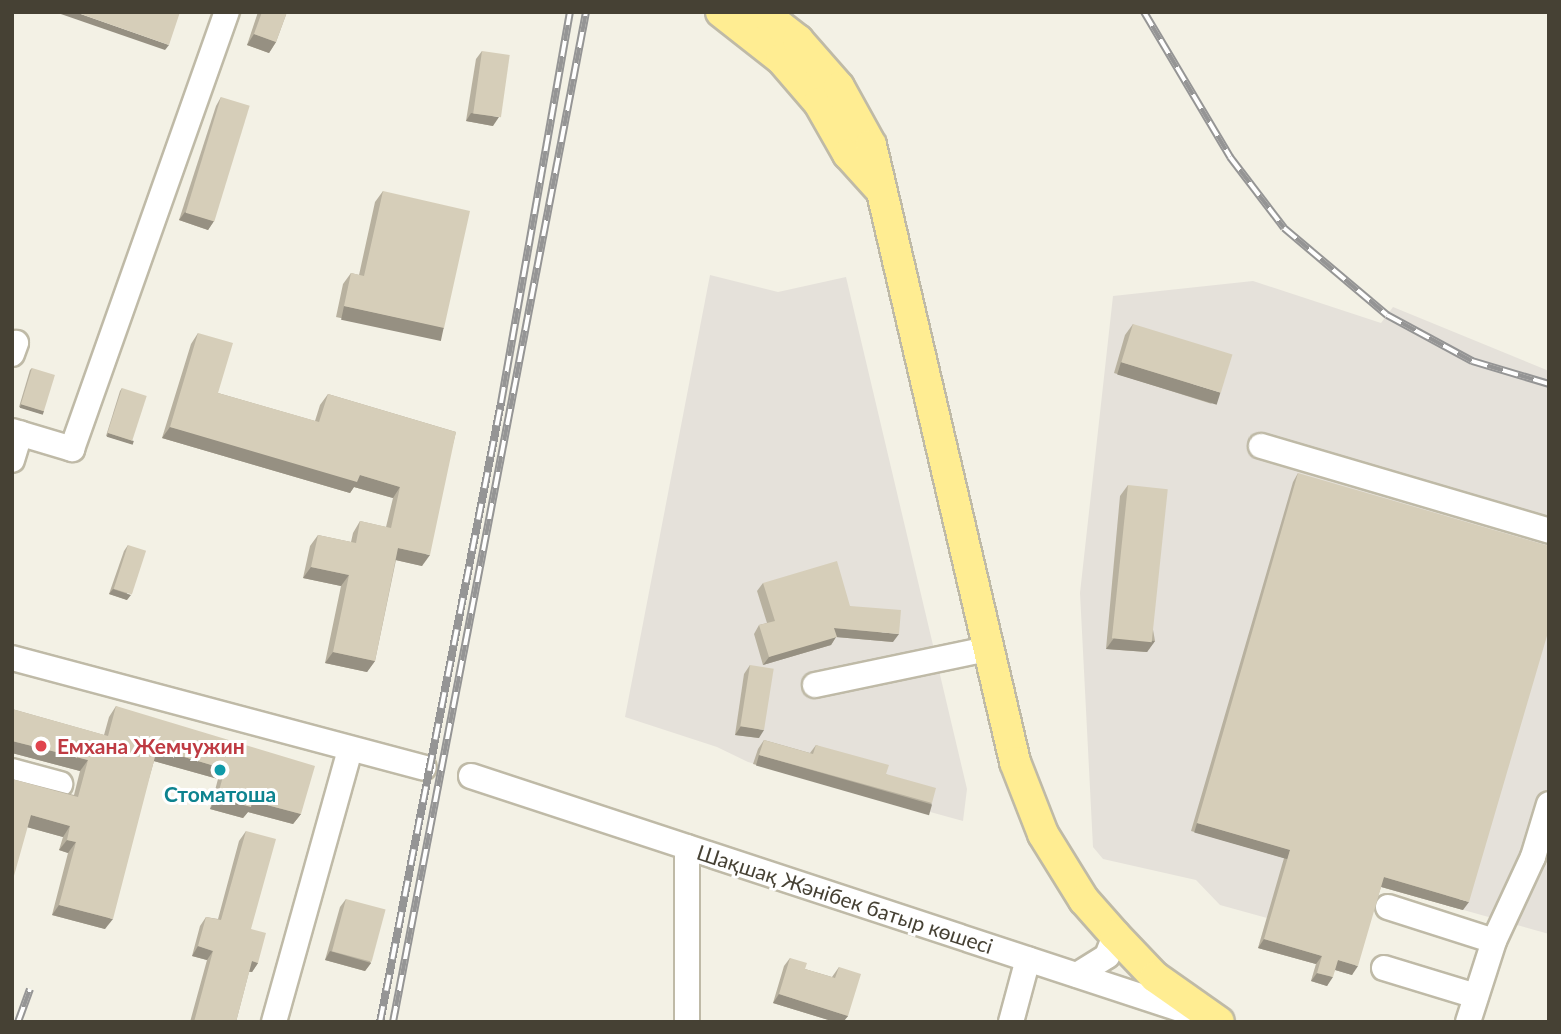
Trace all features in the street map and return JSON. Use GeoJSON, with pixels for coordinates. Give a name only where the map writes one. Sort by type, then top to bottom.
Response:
{"type":"FeatureCollection","features":[{"type":"Feature","properties":{"kind":"main road"},"geometry":{"type":"LineString","coordinates":[[721,12],[781,59],[820,103],[848,154],[878,187]]}},
{"type":"Feature","properties":{"kind":"main road"},"geometry":{"type":"LineString","coordinates":[[762,12],[797,40],[839,88],[871,145],[878,187],[1014,762],[1043,834],[1084,900],[1115,935],[1155,976],[1217,1021]]}},
{"type":"Feature","properties":{"kind":"street"},"geometry":{"type":"LineString","coordinates":[[12,460],[16,432],[72,449],[227,12]]}},
{"type":"Feature","properties":{"kind":"street"},"geometry":{"type":"LineString","coordinates":[[1261,446],[1549,531]]}},
{"type":"Feature","properties":{"kind":"street"},"geometry":{"type":"LineString","coordinates":[[815,685],[987,649]]}},
{"type":"Feature","properties":{"kind":"street"},"geometry":{"type":"LineString","coordinates":[[12,658],[424,768]]}},
{"type":"Feature","properties":{"kind":"street"},"geometry":{"type":"LineString","coordinates":[[274,1022],[350,750]]}},
{"type":"Feature","properties":{"kind":"street"},"geometry":{"type":"LineString","coordinates":[[12,771],[60,784]]}},
{"type":"Feature","properties":{"kind":"street","name":"Шақшақ Жәнібек батыр көшесі"},"geometry":{"type":"LineString","coordinates":[[471,776],[1217,1021]]}},
{"type":"Feature","properties":{"kind":"street"},"geometry":{"type":"LineString","coordinates":[[1468,1022],[1494,942],[1533,857],[1549,804]]}},
{"type":"Feature","properties":{"kind":"street"},"geometry":{"type":"LineString","coordinates":[[687,847],[687,1022]]}},
{"type":"Feature","properties":{"kind":"street"},"geometry":{"type":"LineString","coordinates":[[1388,907],[1494,942]]}},
{"type":"Feature","properties":{"kind":"street"},"geometry":{"type":"LineString","coordinates":[[1077,975],[1107,956],[1115,935]]}},
{"type":"Feature","properties":{"kind":"street"},"geometry":{"type":"LineString","coordinates":[[1011,1022],[1028,959]]}},
{"type":"Feature","properties":{"kind":"street"},"geometry":{"type":"LineString","coordinates":[[1384,968],[1476,996]]}},
{"type":"Feature","properties":{"kind":"shaded area"},"geometry":{"type":"Polygon","coordinates":[[[710,275],[778,292],[846,277],[967,789],[963,821],[748,762],[717,747],[625,717],[710,275]]]}},
{"type":"Feature","properties":{"kind":"shaded area"},"geometry":{"type":"Polygon","coordinates":[[[1253,281],[1381,323],[1393,307],[1549,371],[1549,934],[1378,886],[1352,975],[1332,969],[1327,986],[1311,981],[1316,964],[1258,948],[1267,918],[1220,905],[1196,880],[1103,859],[1093,847],[1080,593],[1113,296],[1253,281]]]}},
{"type":"Feature","properties":{"kind":"building"},"geometry":{"type":"Polygon","coordinates":[[[75,12],[180,12],[169,45],[75,12]]]}},
{"type":"Feature","properties":{"kind":"building"},"geometry":{"type":"Polygon","coordinates":[[[262,12],[287,12],[276,42],[254,34],[262,12]]]}},
{"type":"Feature","properties":{"kind":"building"},"geometry":{"type":"Polygon","coordinates":[[[482,51],[510,55],[501,117],[473,113],[482,51]]]}},
{"type":"Feature","properties":{"kind":"building"},"geometry":{"type":"Polygon","coordinates":[[[221,97],[250,106],[214,221],[186,213],[221,97]]]}},
{"type":"Feature","properties":{"kind":"building"},"geometry":{"type":"Polygon","coordinates":[[[383,191],[470,211],[444,328],[344,306],[351,273],[364,276],[383,191]]]}},
{"type":"Feature","properties":{"kind":"building"},"geometry":{"type":"Polygon","coordinates":[[[1133,324],[1232,354],[1221,393],[1121,362],[1133,324]]]}},
{"type":"Feature","properties":{"kind":"building"},"geometry":{"type":"Polygon","coordinates":[[[198,333],[233,343],[218,393],[319,422],[328,394],[456,432],[430,555],[398,548],[375,661],[333,652],[349,575],[311,567],[318,535],[356,543],[360,521],[391,528],[400,487],[360,475],[357,482],[170,427],[198,333]]]}},
{"type":"Feature","properties":{"kind":"building"},"geometry":{"type":"Polygon","coordinates":[[[32,368],[55,375],[44,411],[21,404],[32,368]]]}},
{"type":"Feature","properties":{"kind":"building"},"geometry":{"type":"Polygon","coordinates":[[[122,388],[147,396],[132,441],[107,433],[122,388]]]}},
{"type":"Feature","properties":{"kind":"building"},"geometry":{"type":"Polygon","coordinates":[[[1298,473],[1549,546],[1549,629],[1469,902],[1384,877],[1358,966],[1338,960],[1333,977],[1317,973],[1322,956],[1264,939],[1290,850],[1197,823],[1298,473]]]}},
{"type":"Feature","properties":{"kind":"building"},"geometry":{"type":"Polygon","coordinates":[[[1128,485],[1168,489],[1152,642],[1112,638],[1128,485]]]}},
{"type":"Feature","properties":{"kind":"building"},"geometry":{"type":"Polygon","coordinates":[[[128,545],[146,551],[132,595],[114,589],[128,545]]]}},
{"type":"Feature","properties":{"kind":"building"},"geometry":{"type":"Polygon","coordinates":[[[837,561],[850,606],[901,610],[899,634],[834,628],[837,637],[769,657],[759,625],[775,621],[763,583],[837,561]]]}},
{"type":"Feature","properties":{"kind":"building"},"geometry":{"type":"Polygon","coordinates":[[[750,665],[774,669],[764,730],[740,726],[750,665]]]}},
{"type":"Feature","properties":{"kind":"building"},"geometry":{"type":"Polygon","coordinates":[[[116,706],[315,766],[301,814],[252,801],[251,807],[217,798],[225,769],[157,749],[113,919],[59,905],[76,842],[67,840],[70,826],[31,815],[12,883],[12,779],[78,797],[88,760],[12,741],[12,709],[108,736],[116,706]]]}},
{"type":"Feature","properties":{"kind":"building"},"geometry":{"type":"Polygon","coordinates":[[[764,740],[813,754],[816,745],[889,765],[886,774],[936,788],[932,803],[759,755],[764,740]]]}},
{"type":"Feature","properties":{"kind":"building"},"geometry":{"type":"Polygon","coordinates":[[[246,831],[276,839],[251,929],[266,933],[258,963],[252,961],[236,1022],[194,1022],[213,951],[198,946],[206,917],[221,920],[246,831]]]}},
{"type":"Feature","properties":{"kind":"building"},"geometry":{"type":"Polygon","coordinates":[[[346,899],[386,910],[372,962],[332,951],[346,899]]]}},
{"type":"Feature","properties":{"kind":"building"},"geometry":{"type":"Polygon","coordinates":[[[790,958],[807,963],[805,969],[835,978],[839,967],[861,974],[848,1016],[779,994],[790,958]]]}},
{"type":"Feature","properties":{"kind":"railway"},"geometry":{"type":"LineString","coordinates":[[380,1022],[501,403],[570,12]]}},
{"type":"Feature","properties":{"kind":"railway"},"geometry":{"type":"LineString","coordinates":[[393,1022],[586,12]]}},
{"type":"Feature","properties":{"kind":"railway"},"geometry":{"type":"LineString","coordinates":[[1144,12],[1230,157],[1284,228],[1387,315],[1472,361],[1549,384]]}},
{"type":"Feature","properties":{"kind":"railway"},"geometry":{"type":"LineString","coordinates":[[18,1022],[30,989]]}},
{"type":"Feature","properties":{"kind":"place","name":"Емхана Жемчужин"},"geometry":{"type":"Point","coordinates":[41,746]}},
{"type":"Feature","properties":{"kind":"place","name":"Стоматоша"},"geometry":{"type":"Point","coordinates":[220,770]}}]}
